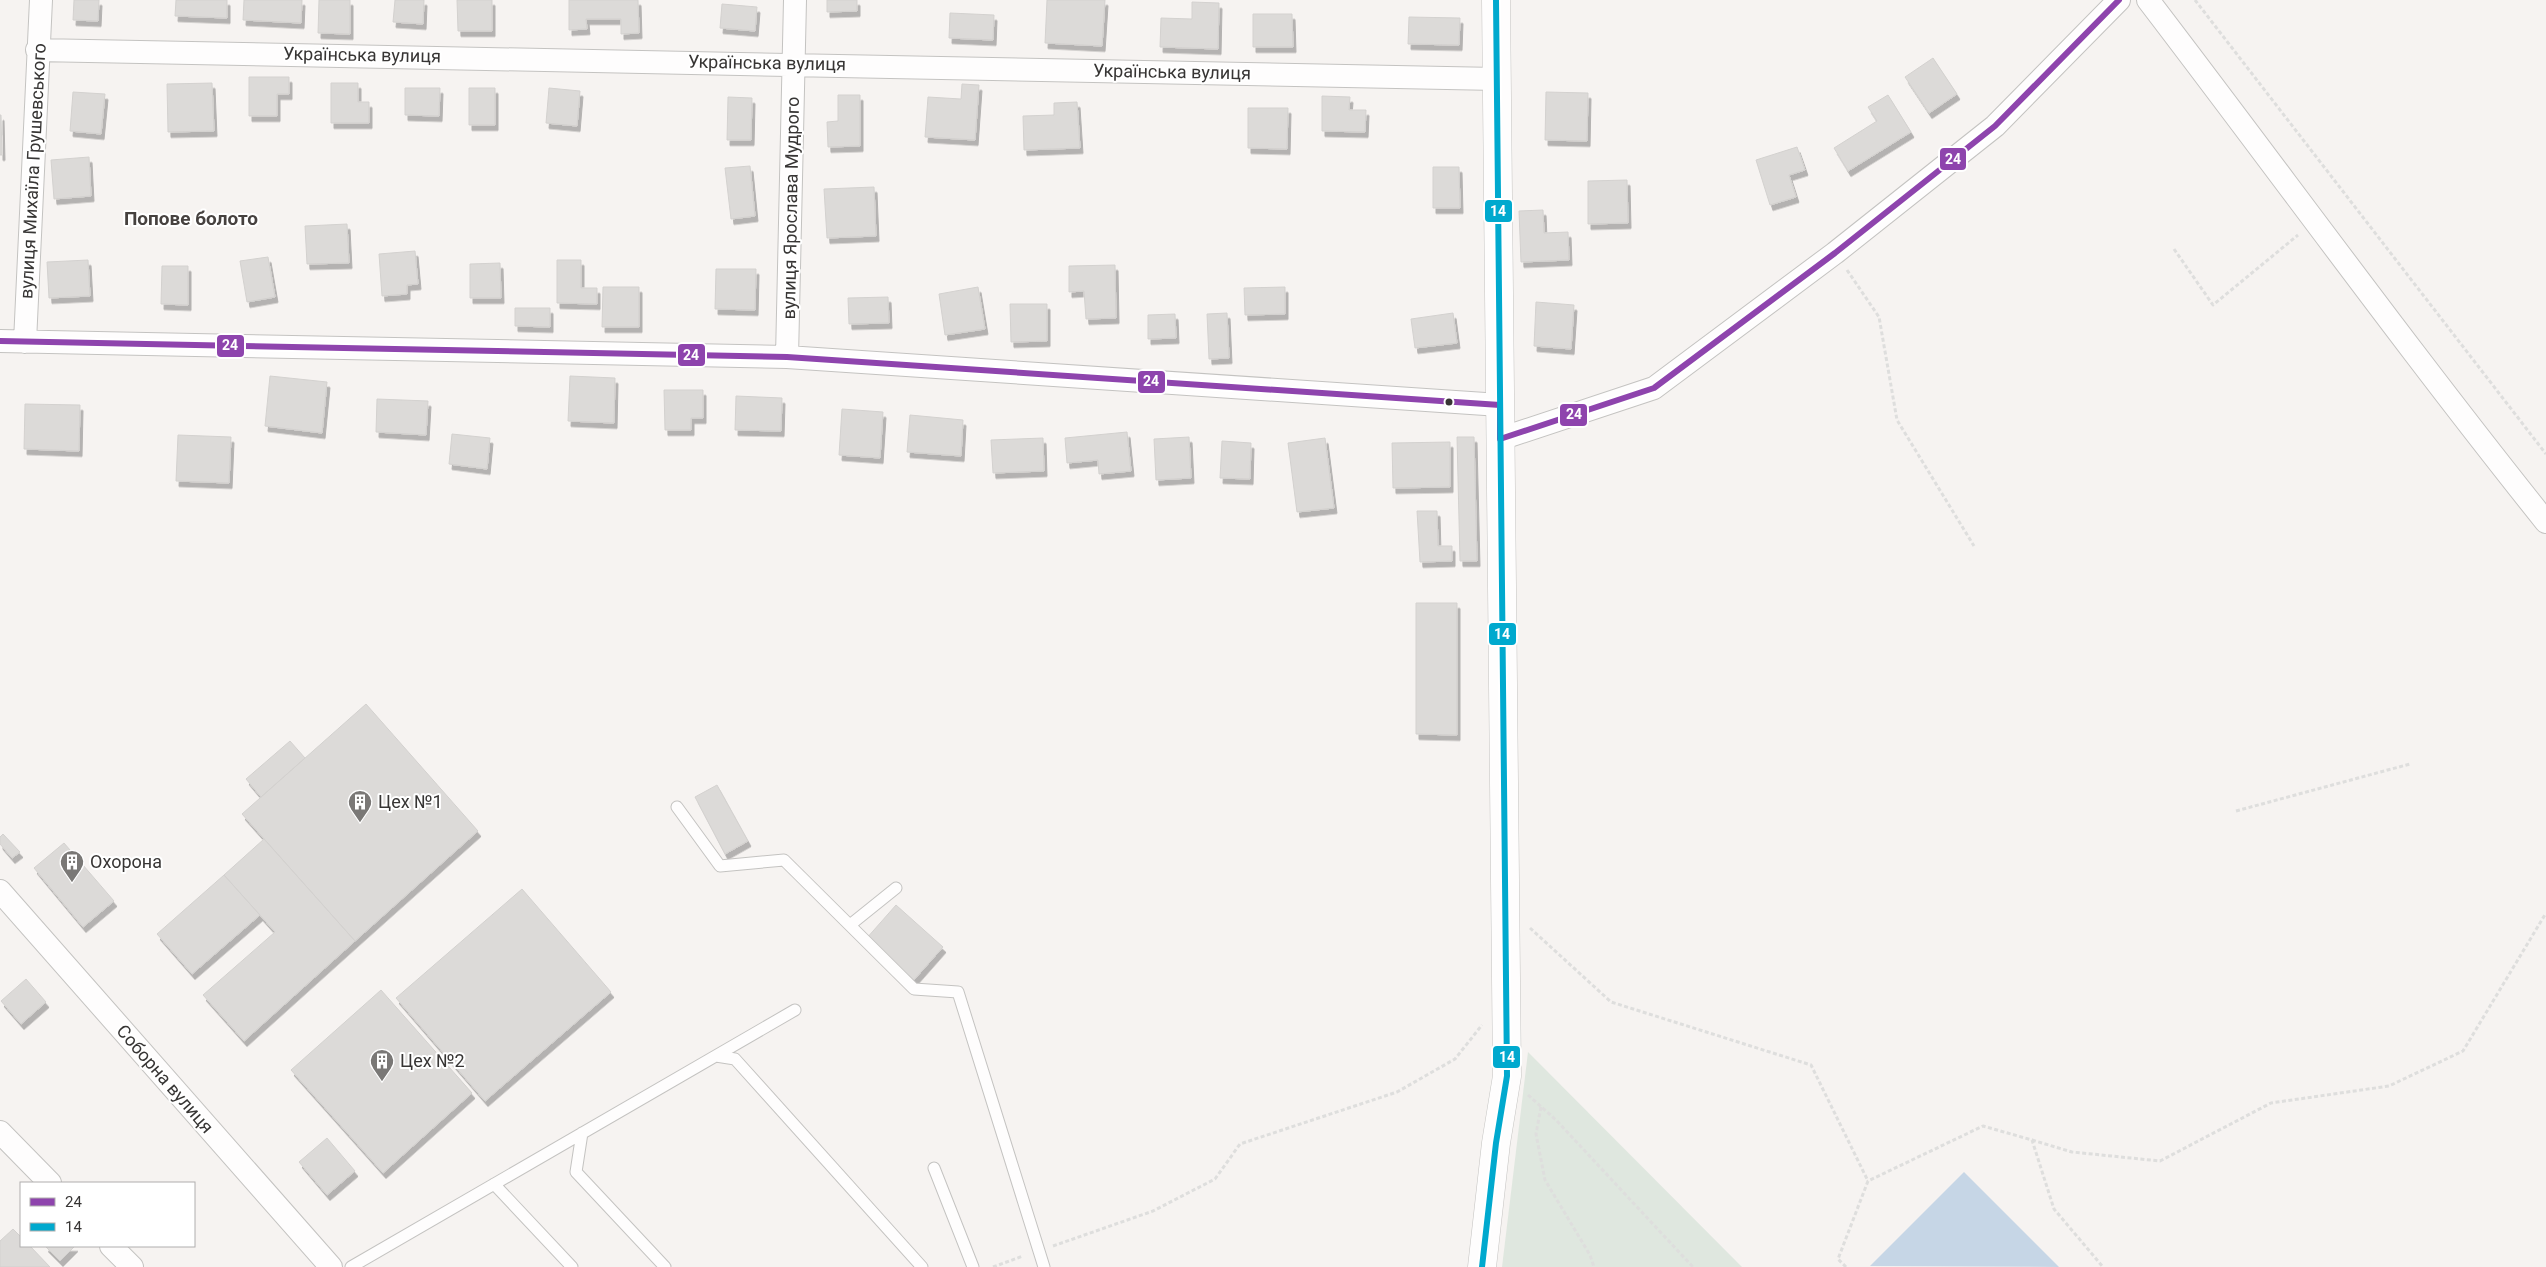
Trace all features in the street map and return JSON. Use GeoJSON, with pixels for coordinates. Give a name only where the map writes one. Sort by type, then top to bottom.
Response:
{"type":"FeatureCollection","features":[{"type":"Feature","properties":{"kind":"street","name":"вулиця Михаїла Грушевського"},"geometry":{"type":"LineString","coordinates":[[25,342],[41,0]]}},
{"type":"Feature","properties":{"kind":"street","name":"вулиця Ярослава Мудрого"},"geometry":{"type":"LineString","coordinates":[[787,357],[796,0]]}},
{"type":"Feature","properties":{"kind":"street"},"geometry":{"type":"LineString","coordinates":[[1482,1267],[1496,1143],[1507,1076],[1496,0]]}},
{"type":"Feature","properties":{"kind":"street"},"geometry":{"type":"LineString","coordinates":[[1500,439],[1654,388],[1835,253],[1995,126],[2119,0]]}},
{"type":"Feature","properties":{"kind":"street"},"geometry":{"type":"LineString","coordinates":[[2148,0],[2316,220],[2452,405],[2546,522]]}},
{"type":"Feature","properties":{"kind":"street","name":"Українська вулиця"},"geometry":{"type":"LineString","coordinates":[[38,50],[794,63],[1497,79]]}},
{"type":"Feature","properties":{"kind":"street"},"geometry":{"type":"LineString","coordinates":[[0,341],[787,357],[1500,405]]}},
{"type":"Feature","properties":{"kind":"street","name":"Соборна вулиця"},"geometry":{"type":"LineString","coordinates":[[0,892],[331,1267]]}},
{"type":"Feature","properties":{"kind":"street"},"geometry":{"type":"LineString","coordinates":[[0,1132],[49,1182]]}},
{"type":"Feature","properties":{"kind":"street"},"geometry":{"type":"LineString","coordinates":[[112,1247],[132,1267]]}},
{"type":"Feature","properties":{"kind":"lane"},"geometry":{"type":"LineString","coordinates":[[677,807],[720,866],[784,860],[914,989],[958,992],[1044,1267]]}},
{"type":"Feature","properties":{"kind":"lane"},"geometry":{"type":"LineString","coordinates":[[850,925],[896,888]]}},
{"type":"Feature","properties":{"kind":"lane"},"geometry":{"type":"LineString","coordinates":[[352,1267],[795,1010]]}},
{"type":"Feature","properties":{"kind":"lane"},"geometry":{"type":"LineString","coordinates":[[716,1056],[735,1059],[922,1267]]}},
{"type":"Feature","properties":{"kind":"lane"},"geometry":{"type":"LineString","coordinates":[[582,1133],[576,1172],[665,1267]]}},
{"type":"Feature","properties":{"kind":"lane"},"geometry":{"type":"LineString","coordinates":[[934,1168],[973,1267]]}},
{"type":"Feature","properties":{"kind":"lane"},"geometry":{"type":"LineString","coordinates":[[494,1184],[572,1267]]}},
{"type":"Feature","properties":{"kind":"path"},"geometry":{"type":"LineString","coordinates":[[2195,0],[2546,454]]}},
{"type":"Feature","properties":{"kind":"path"},"geometry":{"type":"LineString","coordinates":[[2174,249],[2213,305],[2316,220]]}},
{"type":"Feature","properties":{"kind":"path"},"geometry":{"type":"LineString","coordinates":[[1835,253],[1879,317],[1897,420],[1974,546]]}},
{"type":"Feature","properties":{"kind":"path"},"geometry":{"type":"LineString","coordinates":[[2236,811],[2410,764]]}},
{"type":"Feature","properties":{"kind":"path"},"geometry":{"type":"LineString","coordinates":[[1505,906],[1611,1002],[1811,1065],[1868,1181]]}},
{"type":"Feature","properties":{"kind":"path"},"geometry":{"type":"LineString","coordinates":[[1846,1267],[1838,1259],[1868,1181],[1983,1126],[2072,1152],[2160,1161],[2271,1104],[2389,1086],[2463,1051],[2546,913]]}},
{"type":"Feature","properties":{"kind":"path"},"geometry":{"type":"LineString","coordinates":[[993,1267],[1153,1211],[1215,1178],[1240,1144],[1397,1092],[1455,1059],[1484,1023]]}},
{"type":"Feature","properties":{"kind":"path"},"geometry":{"type":"LineString","coordinates":[[1507,1076],[1541,1107],[1693,1267]]}},
{"type":"Feature","properties":{"kind":"path"},"geometry":{"type":"LineString","coordinates":[[1541,1107],[1536,1134],[1546,1180],[1590,1255],[1594,1267]]}},
{"type":"Feature","properties":{"kind":"path"},"geometry":{"type":"LineString","coordinates":[[2032,1140],[2054,1209],[2103,1267]]}},
{"type":"Feature","properties":{"kind":"shaded area"},"geometry":{"type":"Polygon","coordinates":[[[1528,1052],[1742,1267],[1502,1267],[1528,1052]]]}},
{"type":"Feature","properties":{"kind":"water"},"geometry":{"type":"Polygon","coordinates":[[[1964,1172],[2059,1267],[1870,1266],[1964,1172]]]}},
{"type":"Feature","properties":{"kind":"building"},"geometry":{"type":"Polygon","coordinates":[[[74,0],[99,0],[98,21],[73,20],[74,0]]]}},
{"type":"Feature","properties":{"kind":"building"},"geometry":{"type":"Polygon","coordinates":[[[176,0],[227,0],[227,18],[175,16],[176,0]]]}},
{"type":"Feature","properties":{"kind":"building"},"geometry":{"type":"Polygon","coordinates":[[[244,0],[302,0],[301,23],[243,20],[244,0]]]}},
{"type":"Feature","properties":{"kind":"building"},"geometry":{"type":"Polygon","coordinates":[[[319,0],[350,0],[350,34],[318,33],[319,0]]]}},
{"type":"Feature","properties":{"kind":"building"},"geometry":{"type":"Polygon","coordinates":[[[395,0],[424,0],[423,24],[393,22],[395,0]]]}},
{"type":"Feature","properties":{"kind":"building"},"geometry":{"type":"Polygon","coordinates":[[[457,0],[492,0],[492,31],[458,31],[457,0]]]}},
{"type":"Feature","properties":{"kind":"building"},"geometry":{"type":"Polygon","coordinates":[[[569,0],[638,0],[639,33],[621,34],[621,19],[586,19],[587,29],[569,30],[569,0]]]}},
{"type":"Feature","properties":{"kind":"building"},"geometry":{"type":"Polygon","coordinates":[[[827,0],[857,0],[857,11],[827,12],[827,0]]]}},
{"type":"Feature","properties":{"kind":"building"},"geometry":{"type":"Polygon","coordinates":[[[1047,0],[1105,0],[1102,46],[1045,43],[1047,0]]]}},
{"type":"Feature","properties":{"kind":"building"},"geometry":{"type":"Polygon","coordinates":[[[1192,2],[1219,3],[1218,49],[1160,47],[1161,18],[1192,19],[1192,2]]]}},
{"type":"Feature","properties":{"kind":"building"},"geometry":{"type":"Polygon","coordinates":[[[722,4],[757,7],[755,31],[720,28],[722,4]]]}},
{"type":"Feature","properties":{"kind":"building"},"geometry":{"type":"Polygon","coordinates":[[[950,13],[994,15],[993,40],[949,38],[950,13]]]}},
{"type":"Feature","properties":{"kind":"building"},"geometry":{"type":"Polygon","coordinates":[[[1253,14],[1292,14],[1293,47],[1253,47],[1253,14]]]}},
{"type":"Feature","properties":{"kind":"building"},"geometry":{"type":"Polygon","coordinates":[[[1409,17],[1460,18],[1459,45],[1408,44],[1409,17]]]}},
{"type":"Feature","properties":{"kind":"building"},"geometry":{"type":"Polygon","coordinates":[[[1933,58],[1957,94],[1929,113],[1905,77],[1933,58]]]}},
{"type":"Feature","properties":{"kind":"building"},"geometry":{"type":"Polygon","coordinates":[[[249,77],[289,77],[289,94],[277,94],[277,116],[249,116],[249,77]]]}},
{"type":"Feature","properties":{"kind":"building"},"geometry":{"type":"Polygon","coordinates":[[[212,83],[214,131],[168,132],[167,84],[212,83]]]}},
{"type":"Feature","properties":{"kind":"building"},"geometry":{"type":"Polygon","coordinates":[[[331,83],[358,83],[358,102],[369,102],[369,123],[331,123],[331,83]]]}},
{"type":"Feature","properties":{"kind":"building"},"geometry":{"type":"Polygon","coordinates":[[[962,84],[979,85],[975,140],[925,137],[928,97],[961,99],[962,84]]]}},
{"type":"Feature","properties":{"kind":"building"},"geometry":{"type":"Polygon","coordinates":[[[405,88],[440,88],[439,116],[405,115],[405,88]]]}},
{"type":"Feature","properties":{"kind":"building"},"geometry":{"type":"Polygon","coordinates":[[[469,88],[495,88],[495,125],[469,125],[469,88]]]}},
{"type":"Feature","properties":{"kind":"building"},"geometry":{"type":"Polygon","coordinates":[[[549,88],[580,91],[577,126],[546,123],[549,88]]]}},
{"type":"Feature","properties":{"kind":"building"},"geometry":{"type":"Polygon","coordinates":[[[73,92],[105,94],[101,134],[70,131],[73,92]]]}},
{"type":"Feature","properties":{"kind":"building"},"geometry":{"type":"Polygon","coordinates":[[[1546,92],[1588,93],[1587,141],[1545,140],[1546,92]]]}},
{"type":"Feature","properties":{"kind":"building"},"geometry":{"type":"Polygon","coordinates":[[[838,95],[860,95],[860,146],[828,147],[827,122],[838,121],[838,95]]]}},
{"type":"Feature","properties":{"kind":"building"},"geometry":{"type":"Polygon","coordinates":[[[1888,95],[1911,132],[1848,171],[1834,148],[1877,121],[1868,107],[1888,95]]]}},
{"type":"Feature","properties":{"kind":"building"},"geometry":{"type":"Polygon","coordinates":[[[1322,96],[1350,97],[1349,110],[1366,110],[1365,132],[1322,131],[1322,96]]]}},
{"type":"Feature","properties":{"kind":"building"},"geometry":{"type":"Polygon","coordinates":[[[728,97],[752,98],[751,140],[727,140],[728,97]]]}},
{"type":"Feature","properties":{"kind":"building"},"geometry":{"type":"Polygon","coordinates":[[[1077,102],[1080,148],[1024,150],[1023,116],[1054,115],[1054,103],[1077,102]]]}},
{"type":"Feature","properties":{"kind":"building"},"geometry":{"type":"Polygon","coordinates":[[[1248,108],[1288,108],[1287,149],[1248,148],[1248,108]]]}},
{"type":"Feature","properties":{"kind":"building"},"geometry":{"type":"Polygon","coordinates":[[[1,115],[2,155],[0,155],[1,115]]]}},
{"type":"Feature","properties":{"kind":"building"},"geometry":{"type":"Polygon","coordinates":[[[1797,147],[1805,170],[1789,175],[1796,197],[1770,205],[1756,160],[1797,147]]]}},
{"type":"Feature","properties":{"kind":"building"},"geometry":{"type":"Polygon","coordinates":[[[89,157],[91,196],[54,199],[51,160],[89,157]]]}},
{"type":"Feature","properties":{"kind":"building"},"geometry":{"type":"Polygon","coordinates":[[[750,166],[755,216],[731,219],[725,168],[750,166]]]}},
{"type":"Feature","properties":{"kind":"building"},"geometry":{"type":"Polygon","coordinates":[[[1433,167],[1459,167],[1460,208],[1433,208],[1433,167]]]}},
{"type":"Feature","properties":{"kind":"building"},"geometry":{"type":"Polygon","coordinates":[[[1627,180],[1628,223],[1588,224],[1588,181],[1627,180]]]}},
{"type":"Feature","properties":{"kind":"building"},"geometry":{"type":"Polygon","coordinates":[[[874,187],[876,236],[827,238],[824,189],[874,187]]]}},
{"type":"Feature","properties":{"kind":"building"},"geometry":{"type":"Polygon","coordinates":[[[1543,210],[1544,233],[1568,232],[1569,260],[1521,262],[1519,211],[1543,210]]]}},
{"type":"Feature","properties":{"kind":"building"},"geometry":{"type":"Polygon","coordinates":[[[347,224],[349,263],[307,264],[305,226],[347,224]]]}},
{"type":"Feature","properties":{"kind":"building"},"geometry":{"type":"Polygon","coordinates":[[[415,251],[418,284],[407,285],[407,294],[382,296],[379,254],[415,251]]]}},
{"type":"Feature","properties":{"kind":"building"},"geometry":{"type":"Polygon","coordinates":[[[268,257],[275,297],[247,302],[240,261],[268,257]]]}},
{"type":"Feature","properties":{"kind":"building"},"geometry":{"type":"Polygon","coordinates":[[[88,260],[90,296],[49,298],[47,262],[88,260]]]}},
{"type":"Feature","properties":{"kind":"building"},"geometry":{"type":"Polygon","coordinates":[[[557,260],[581,260],[581,288],[597,288],[597,304],[557,303],[557,260]]]}},
{"type":"Feature","properties":{"kind":"building"},"geometry":{"type":"Polygon","coordinates":[[[500,263],[501,298],[470,298],[470,264],[500,263]]]}},
{"type":"Feature","properties":{"kind":"building"},"geometry":{"type":"Polygon","coordinates":[[[1115,265],[1116,318],[1086,319],[1084,291],[1069,292],[1069,266],[1115,265]]]}},
{"type":"Feature","properties":{"kind":"building"},"geometry":{"type":"Polygon","coordinates":[[[162,266],[188,266],[188,305],[161,304],[162,266]]]}},
{"type":"Feature","properties":{"kind":"building"},"geometry":{"type":"Polygon","coordinates":[[[716,269],[756,269],[755,310],[715,309],[716,269]]]}},
{"type":"Feature","properties":{"kind":"building"},"geometry":{"type":"Polygon","coordinates":[[[603,287],[639,287],[639,327],[602,327],[603,287]]]}},
{"type":"Feature","properties":{"kind":"building"},"geometry":{"type":"Polygon","coordinates":[[[978,287],[985,329],[945,335],[939,294],[978,287]]]}},
{"type":"Feature","properties":{"kind":"building"},"geometry":{"type":"Polygon","coordinates":[[[1285,287],[1285,314],[1245,315],[1244,288],[1285,287]]]}},
{"type":"Feature","properties":{"kind":"building"},"geometry":{"type":"Polygon","coordinates":[[[888,297],[889,323],[849,324],[848,298],[888,297]]]}},
{"type":"Feature","properties":{"kind":"building"},"geometry":{"type":"Polygon","coordinates":[[[1536,302],[1574,305],[1571,349],[1534,346],[1536,302]]]}},
{"type":"Feature","properties":{"kind":"building"},"geometry":{"type":"Polygon","coordinates":[[[1010,304],[1047,304],[1047,341],[1011,342],[1010,304]]]}},
{"type":"Feature","properties":{"kind":"building"},"geometry":{"type":"Polygon","coordinates":[[[515,308],[550,308],[550,327],[515,326],[515,308]]]}},
{"type":"Feature","properties":{"kind":"building"},"geometry":{"type":"Polygon","coordinates":[[[1227,313],[1229,358],[1209,359],[1207,314],[1227,313]]]}},
{"type":"Feature","properties":{"kind":"building"},"geometry":{"type":"Polygon","coordinates":[[[1453,313],[1457,343],[1415,348],[1411,319],[1453,313]]]}},
{"type":"Feature","properties":{"kind":"building"},"geometry":{"type":"Polygon","coordinates":[[[1175,314],[1176,338],[1148,339],[1148,315],[1175,314]]]}},
{"type":"Feature","properties":{"kind":"building"},"geometry":{"type":"Polygon","coordinates":[[[270,376],[327,382],[322,433],[265,426],[270,376]]]}},
{"type":"Feature","properties":{"kind":"building"},"geometry":{"type":"Polygon","coordinates":[[[570,376],[615,378],[614,423],[568,421],[570,376]]]}},
{"type":"Feature","properties":{"kind":"building"},"geometry":{"type":"Polygon","coordinates":[[[664,390],[703,390],[703,418],[691,418],[691,430],[665,430],[664,390]]]}},
{"type":"Feature","properties":{"kind":"building"},"geometry":{"type":"Polygon","coordinates":[[[736,396],[782,398],[781,431],[735,430],[736,396]]]}},
{"type":"Feature","properties":{"kind":"building"},"geometry":{"type":"Polygon","coordinates":[[[377,399],[428,401],[426,435],[376,432],[377,399]]]}},
{"type":"Feature","properties":{"kind":"building"},"geometry":{"type":"Polygon","coordinates":[[[25,404],[80,405],[79,451],[24,449],[25,404]]]}},
{"type":"Feature","properties":{"kind":"building"},"geometry":{"type":"Polygon","coordinates":[[[842,409],[883,412],[880,458],[839,455],[842,409]]]}},
{"type":"Feature","properties":{"kind":"building"},"geometry":{"type":"Polygon","coordinates":[[[910,415],[963,420],[961,456],[907,452],[910,415]]]}},
{"type":"Feature","properties":{"kind":"building"},"geometry":{"type":"Polygon","coordinates":[[[1127,432],[1131,471],[1099,474],[1098,460],[1067,463],[1065,438],[1127,432]]]}},
{"type":"Feature","properties":{"kind":"building"},"geometry":{"type":"Polygon","coordinates":[[[452,434],[490,438],[487,469],[449,464],[452,434]]]}},
{"type":"Feature","properties":{"kind":"building"},"geometry":{"type":"Polygon","coordinates":[[[178,435],[231,437],[229,483],[176,481],[178,435]]]}},
{"type":"Feature","properties":{"kind":"building"},"geometry":{"type":"Polygon","coordinates":[[[1189,437],[1191,478],[1156,480],[1154,439],[1189,437]]]}},
{"type":"Feature","properties":{"kind":"building"},"geometry":{"type":"Polygon","coordinates":[[[1457,437],[1474,437],[1477,561],[1460,561],[1457,437]]]}},
{"type":"Feature","properties":{"kind":"building"},"geometry":{"type":"Polygon","coordinates":[[[1043,438],[1044,471],[993,473],[991,440],[1043,438]]]}},
{"type":"Feature","properties":{"kind":"building"},"geometry":{"type":"Polygon","coordinates":[[[1325,438],[1334,508],[1297,512],[1288,443],[1325,438]]]}},
{"type":"Feature","properties":{"kind":"building"},"geometry":{"type":"Polygon","coordinates":[[[1222,441],[1251,443],[1250,479],[1220,478],[1222,441]]]}},
{"type":"Feature","properties":{"kind":"building"},"geometry":{"type":"Polygon","coordinates":[[[1450,442],[1450,487],[1393,488],[1392,443],[1450,442]]]}},
{"type":"Feature","properties":{"kind":"building"},"geometry":{"type":"Polygon","coordinates":[[[1417,511],[1437,511],[1438,546],[1452,546],[1452,561],[1420,562],[1417,511]]]}},
{"type":"Feature","properties":{"kind":"building"},"geometry":{"type":"Polygon","coordinates":[[[1416,603],[1457,603],[1457,735],[1416,734],[1416,603]]]}},
{"type":"Feature","properties":{"kind":"building","name":"Цех №1"},"geometry":{"type":"Polygon","coordinates":[[[366,704],[478,831],[355,941],[242,814],[366,704]]]}},
{"type":"Feature","properties":{"kind":"building"},"geometry":{"type":"Polygon","coordinates":[[[290,741],[305,758],[261,797],[246,779],[290,741]]]}},
{"type":"Feature","properties":{"kind":"building"},"geometry":{"type":"Polygon","coordinates":[[[717,785],[748,841],[725,854],[695,797],[717,785]]]}},
{"type":"Feature","properties":{"kind":"building"},"geometry":{"type":"Polygon","coordinates":[[[3,834],[20,852],[12,858],[0,844],[0,837],[3,834]]]}},
{"type":"Feature","properties":{"kind":"building"},"geometry":{"type":"Polygon","coordinates":[[[264,839],[355,941],[244,1041],[203,995],[275,932],[224,875],[264,839]]]}},
{"type":"Feature","properties":{"kind":"building","name":"Охорона"},"geometry":{"type":"Polygon","coordinates":[[[64,843],[114,901],[83,927],[34,868],[64,843]]]}},
{"type":"Feature","properties":{"kind":"building"},"geometry":{"type":"Polygon","coordinates":[[[224,875],[260,915],[192,974],[157,934],[224,875]]]}},
{"type":"Feature","properties":{"kind":"building"},"geometry":{"type":"Polygon","coordinates":[[[522,889],[611,992],[485,1101],[396,998],[522,889]]]}},
{"type":"Feature","properties":{"kind":"building"},"geometry":{"type":"Polygon","coordinates":[[[896,905],[943,947],[913,981],[866,939],[896,905]]]}},
{"type":"Feature","properties":{"kind":"building"},"geometry":{"type":"Polygon","coordinates":[[[26,979],[46,1002],[21,1024],[1,1001],[26,979]]]}},
{"type":"Feature","properties":{"kind":"building","name":"Цех №2"},"geometry":{"type":"Polygon","coordinates":[[[381,990],[472,1093],[383,1173],[291,1070],[381,990]]]}},
{"type":"Feature","properties":{"kind":"building"},"geometry":{"type":"Polygon","coordinates":[[[327,1138],[355,1171],[327,1195],[299,1162],[327,1138]]]}},
{"type":"Feature","properties":{"kind":"building"},"geometry":{"type":"Polygon","coordinates":[[[13,1229],[20,1236],[20,1247],[31,1247],[50,1267],[0,1267],[0,1241],[13,1229]]]}},
{"type":"Feature","properties":{"kind":"building"},"geometry":{"type":"Polygon","coordinates":[[[46,1247],[74,1247],[60,1261],[46,1247]]]}},
{"type":"Feature","properties":{"kind":"transit line","name":"14"},"geometry":{"type":"LineString","coordinates":[[1482,1267],[1496,1143],[1507,1076],[1496,0]]}},
{"type":"Feature","properties":{"kind":"transit line","name":"24"},"geometry":{"type":"LineString","coordinates":[[0,341],[787,357],[1500,405],[1500,439],[1654,388],[1835,253],[1995,126],[2119,0]]}},
{"type":"Feature","properties":{"kind":"place","name":"Цех №1"},"geometry":{"type":"Point","coordinates":[360,823]}},
{"type":"Feature","properties":{"kind":"place","name":"Охорона"},"geometry":{"type":"Point","coordinates":[72,883]}},
{"type":"Feature","properties":{"kind":"place","name":"Цех №2"},"geometry":{"type":"Point","coordinates":[382,1082]}},
{"type":"Feature","properties":{"kind":"district","name":"Попове болото"},"geometry":{"type":"Point","coordinates":[191,218]}}]}
